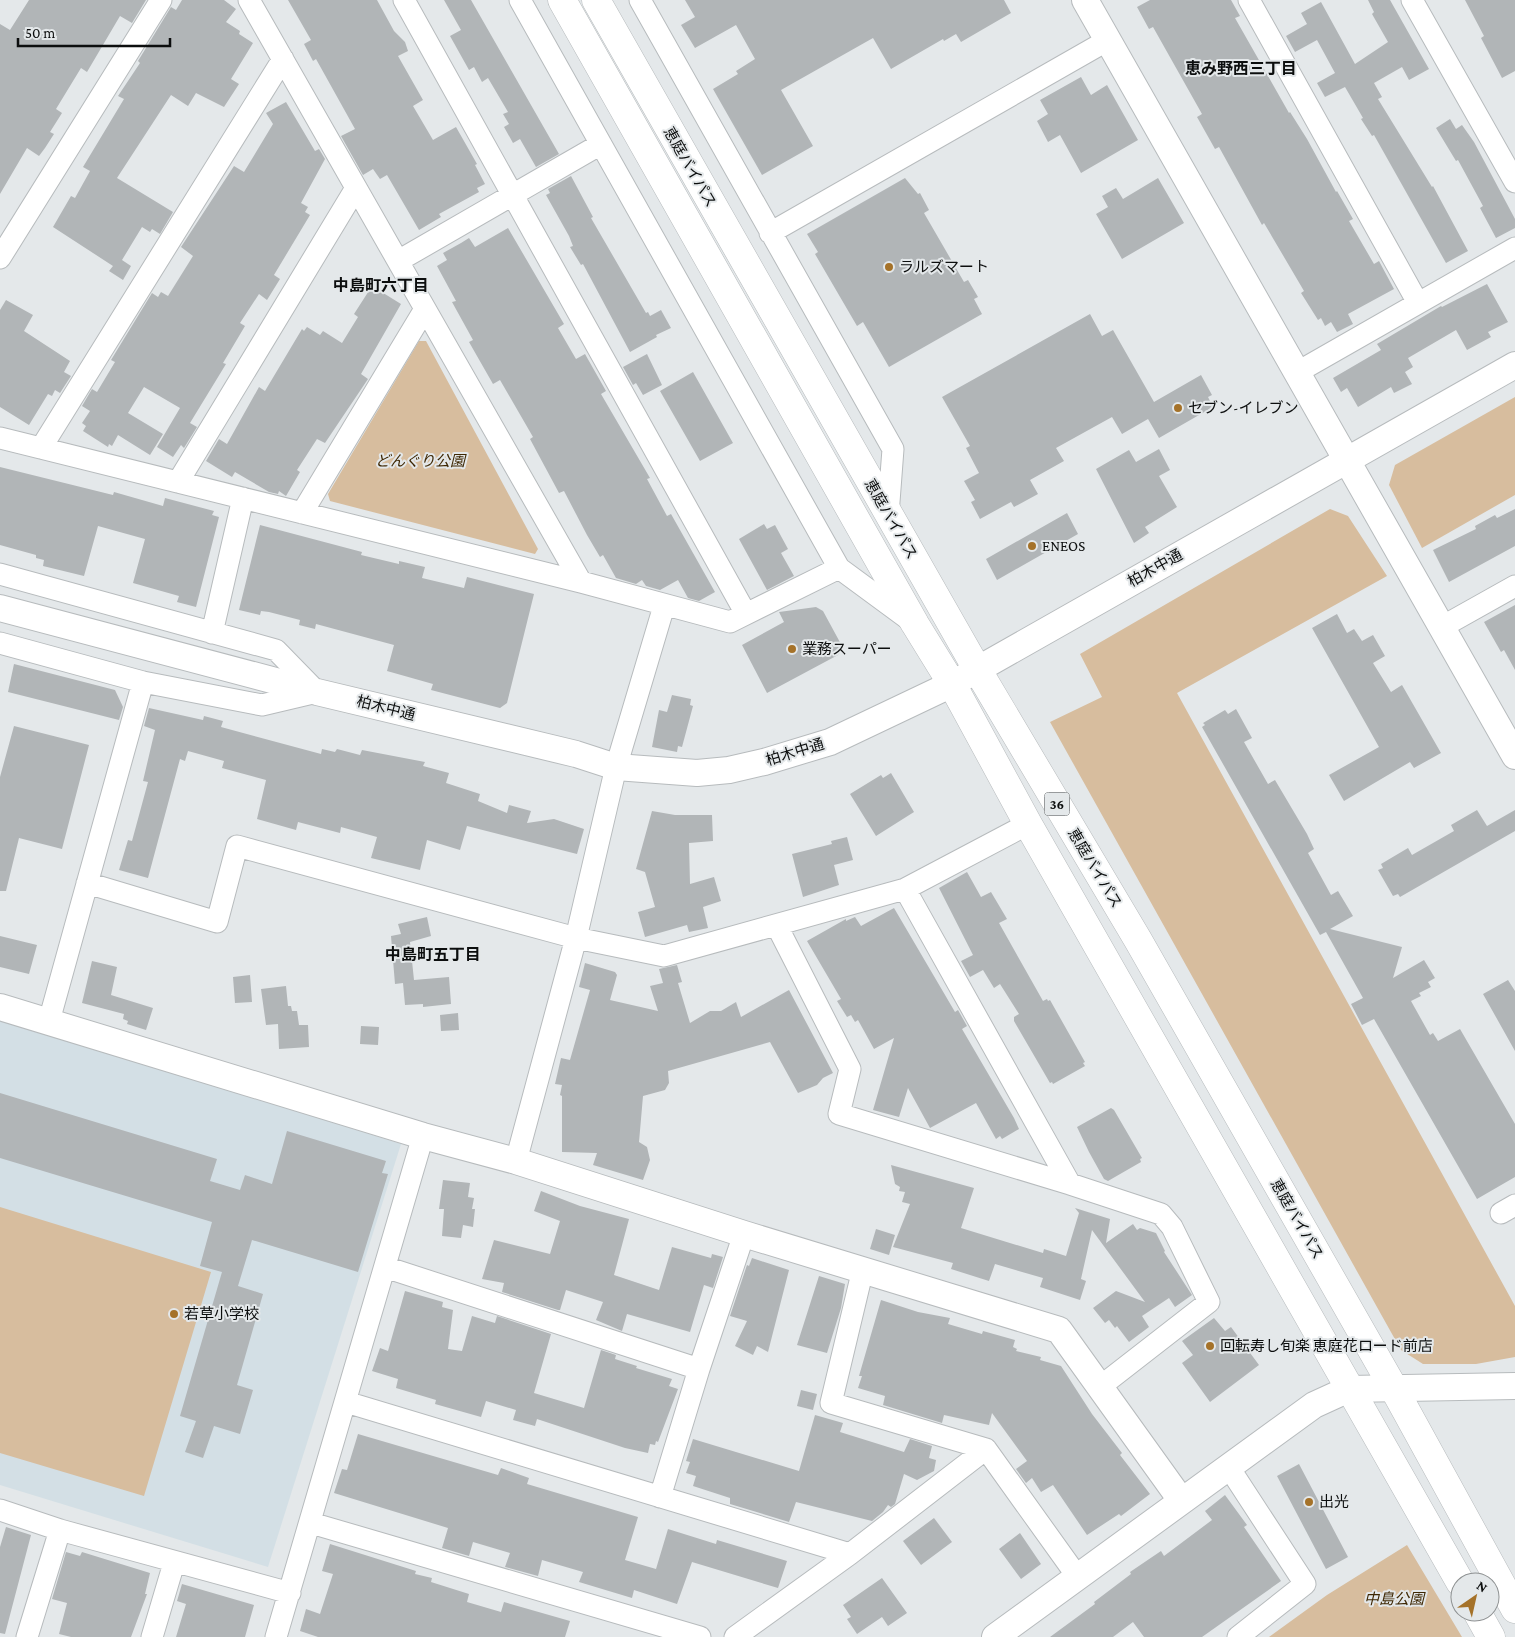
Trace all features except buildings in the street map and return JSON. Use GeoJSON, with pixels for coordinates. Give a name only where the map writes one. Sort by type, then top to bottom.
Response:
{"type":"FeatureCollection","features":[{"type":"Feature","properties":{"kind":"highway","name":"恵庭バイパス"},"geometry":{"type":"LineString","coordinates":[[562,0],[915,624],[952,684],[1028,824],[1454,1572]]}},
{"type":"Feature","properties":{"kind":"highway","name":"恵庭バイパス"},"geometry":{"type":"LineString","coordinates":[[596,0],[888,515],[1138,940],[1392,1387],[1515,1609]]}},
{"type":"Feature","properties":{"kind":"highway"},"geometry":{"type":"LineString","coordinates":[[1483,1622],[1491,1637]]}},
{"type":"Feature","properties":{"kind":"street"},"geometry":{"type":"LineString","coordinates":[[4,244],[161,0]]}},
{"type":"Feature","properties":{"kind":"street"},"geometry":{"type":"LineString","coordinates":[[249,0],[581,582]]}},
{"type":"Feature","properties":{"kind":"street"},"geometry":{"type":"LineString","coordinates":[[404,0],[746,614]]}},
{"type":"Feature","properties":{"kind":"street"},"geometry":{"type":"LineString","coordinates":[[520,0],[839,568],[915,624]]}},
{"type":"Feature","properties":{"kind":"street"},"geometry":{"type":"LineString","coordinates":[[640,0],[893,449],[888,515]]}},
{"type":"Feature","properties":{"kind":"street"},"geometry":{"type":"LineString","coordinates":[[1086,0],[1440,628],[1515,756]]}},
{"type":"Feature","properties":{"kind":"street"},"geometry":{"type":"LineString","coordinates":[[1249,0],[1418,303]]}},
{"type":"Feature","properties":{"kind":"street"},"geometry":{"type":"LineString","coordinates":[[1412,0],[1515,182]]}},
{"type":"Feature","properties":{"kind":"street"},"geometry":{"type":"LineString","coordinates":[[770,232],[1108,40]]}},
{"type":"Feature","properties":{"kind":"street"},"geometry":{"type":"LineString","coordinates":[[41,448],[282,59]]}},
{"type":"Feature","properties":{"kind":"street"},"geometry":{"type":"LineString","coordinates":[[398,261],[601,144]]}},
{"type":"Feature","properties":{"kind":"street"},"geometry":{"type":"LineString","coordinates":[[178,482],[356,188]]}},
{"type":"Feature","properties":{"kind":"street"},"geometry":{"type":"LineString","coordinates":[[1296,372],[1515,248]]}},
{"type":"Feature","properties":{"kind":"street"},"geometry":{"type":"LineString","coordinates":[[302,513],[425,309]]}},
{"type":"Feature","properties":{"kind":"street","name":"柏木中通"},"geometry":{"type":"LineString","coordinates":[[0,608],[317,692],[576,754],[616,767],[697,773],[729,770],[764,762],[830,742],[952,684],[1515,365]]}},
{"type":"Feature","properties":{"kind":"street"},"geometry":{"type":"LineString","coordinates":[[0,438],[581,582],[664,606],[730,622],[839,568]]}},
{"type":"Feature","properties":{"kind":"street"},"geometry":{"type":"LineString","coordinates":[[212,633],[243,498]]}},
{"type":"Feature","properties":{"kind":"street"},"geometry":{"type":"LineString","coordinates":[[0,574],[276,650],[317,692]]}},
{"type":"Feature","properties":{"kind":"street"},"geometry":{"type":"LineString","coordinates":[[1440,628],[1515,586]]}},
{"type":"Feature","properties":{"kind":"street"},"geometry":{"type":"LineString","coordinates":[[516,1161],[576,938],[616,767],[664,606]]}},
{"type":"Feature","properties":{"kind":"street"},"geometry":{"type":"LineString","coordinates":[[0,642],[143,682],[262,705],[317,692]]}},
{"type":"Feature","properties":{"kind":"street"},"geometry":{"type":"LineString","coordinates":[[49,1021],[143,682]]}},
{"type":"Feature","properties":{"kind":"street"},"geometry":{"type":"LineString","coordinates":[[87,883],[217,922],[237,846],[576,938],[664,956],[905,889],[1028,824]]}},
{"type":"Feature","properties":{"kind":"street"},"geometry":{"type":"LineString","coordinates":[[905,889],[1070,1184]]}},
{"type":"Feature","properties":{"kind":"street"},"geometry":{"type":"LineString","coordinates":[[777,926],[850,1069],[839,1114],[1070,1184],[1161,1214],[1172,1227],[1210,1302],[1101,1386]]}},
{"type":"Feature","properties":{"kind":"street"},"geometry":{"type":"LineString","coordinates":[[0,1007],[423,1136],[516,1161],[744,1234],[1059,1330],[1181,1500]]}},
{"type":"Feature","properties":{"kind":"street"},"geometry":{"type":"LineString","coordinates":[[276,1637],[423,1136]]}},
{"type":"Feature","properties":{"kind":"street"},"geometry":{"type":"LineString","coordinates":[[660,1497],[699,1369],[744,1234]]}},
{"type":"Feature","properties":{"kind":"street"},"geometry":{"type":"LineString","coordinates":[[385,1267],[699,1369]]}},
{"type":"Feature","properties":{"kind":"street"},"geometry":{"type":"LineString","coordinates":[[863,1269],[830,1403],[986,1449],[1077,1576]]}},
{"type":"Feature","properties":{"kind":"street"},"geometry":{"type":"LineString","coordinates":[[995,1637],[1314,1405],[1349,1389],[1515,1386]]}},
{"type":"Feature","properties":{"kind":"street"},"geometry":{"type":"LineString","coordinates":[[346,1402],[850,1554]]}},
{"type":"Feature","properties":{"kind":"street"},"geometry":{"type":"LineString","coordinates":[[734,1637],[850,1554],[986,1449]]}},
{"type":"Feature","properties":{"kind":"street"},"geometry":{"type":"LineString","coordinates":[[1228,1466],[1305,1584],[1238,1637]]}},
{"type":"Feature","properties":{"kind":"street"},"geometry":{"type":"LineString","coordinates":[[0,1510],[60,1530],[290,1594]]}},
{"type":"Feature","properties":{"kind":"street"},"geometry":{"type":"LineString","coordinates":[[311,1523],[700,1637]]}},
{"type":"Feature","properties":{"kind":"street"},"geometry":{"type":"LineString","coordinates":[[27,1637],[60,1530]]}},
{"type":"Feature","properties":{"kind":"street"},"geometry":{"type":"LineString","coordinates":[[152,1637],[174,1562]]}},
{"type":"Feature","properties":{"kind":"shaded area","name":"若草小学校"},"geometry":{"type":"Polygon","coordinates":[[[0,1018],[401,1144],[268,1567],[0,1485],[0,1018]]]}},
{"type":"Feature","properties":{"kind":"green space","name":"どんぐり公園"},"geometry":{"type":"Polygon","coordinates":[[[419,341],[426,341],[538,549],[535,554],[330,501],[328,494],[419,341]]]}},
{"type":"Feature","properties":{"kind":"green space"},"geometry":{"type":"Polygon","coordinates":[[[1515,397],[1515,495],[1422,548],[1389,485],[1395,465],[1515,397]]]}},
{"type":"Feature","properties":{"kind":"green space"},"geometry":{"type":"Polygon","coordinates":[[[1330,509],[1348,516],[1387,576],[1177,693],[1515,1306],[1515,1357],[1476,1364],[1423,1364],[1401,1350],[1050,722],[1102,697],[1080,654],[1330,509]]]}},
{"type":"Feature","properties":{"kind":"green space"},"geometry":{"type":"Polygon","coordinates":[[[0,1207],[211,1272],[144,1496],[0,1453],[0,1207]]]}},
{"type":"Feature","properties":{"kind":"green space","name":"中島公園"},"geometry":{"type":"Polygon","coordinates":[[[1407,1545],[1450,1617],[1450,1622],[1453,1622],[1462,1637],[1269,1637],[1327,1595],[1407,1545]]]}},
{"type":"Feature","properties":{"kind":"place","name":"ラルズマート"},"geometry":{"type":"Point","coordinates":[889,267]}},
{"type":"Feature","properties":{"kind":"place","name":"セブン-イレブン"},"geometry":{"type":"Point","coordinates":[1178,408]}},
{"type":"Feature","properties":{"kind":"place","name":"ENEOS"},"geometry":{"type":"Point","coordinates":[1032,546]}},
{"type":"Feature","properties":{"kind":"place","name":"業務スーパー"},"geometry":{"type":"Point","coordinates":[792,649]}},
{"type":"Feature","properties":{"kind":"place","name":"若草小学校"},"geometry":{"type":"Point","coordinates":[174,1314]}},
{"type":"Feature","properties":{"kind":"place","name":"回転寿し旬楽 恵庭花ロード前店"},"geometry":{"type":"Point","coordinates":[1210,1346]}},
{"type":"Feature","properties":{"kind":"place","name":"出光"},"geometry":{"type":"Point","coordinates":[1309,1502]}},
{"type":"Feature","properties":{"kind":"district","name":"恵み野西三丁目"},"geometry":{"type":"Point","coordinates":[1241,68]}},
{"type":"Feature","properties":{"kind":"district","name":"中島町六丁目"},"geometry":{"type":"Point","coordinates":[381,285]}},
{"type":"Feature","properties":{"kind":"district","name":"中島町五丁目"},"geometry":{"type":"Point","coordinates":[433,954]}}]}
